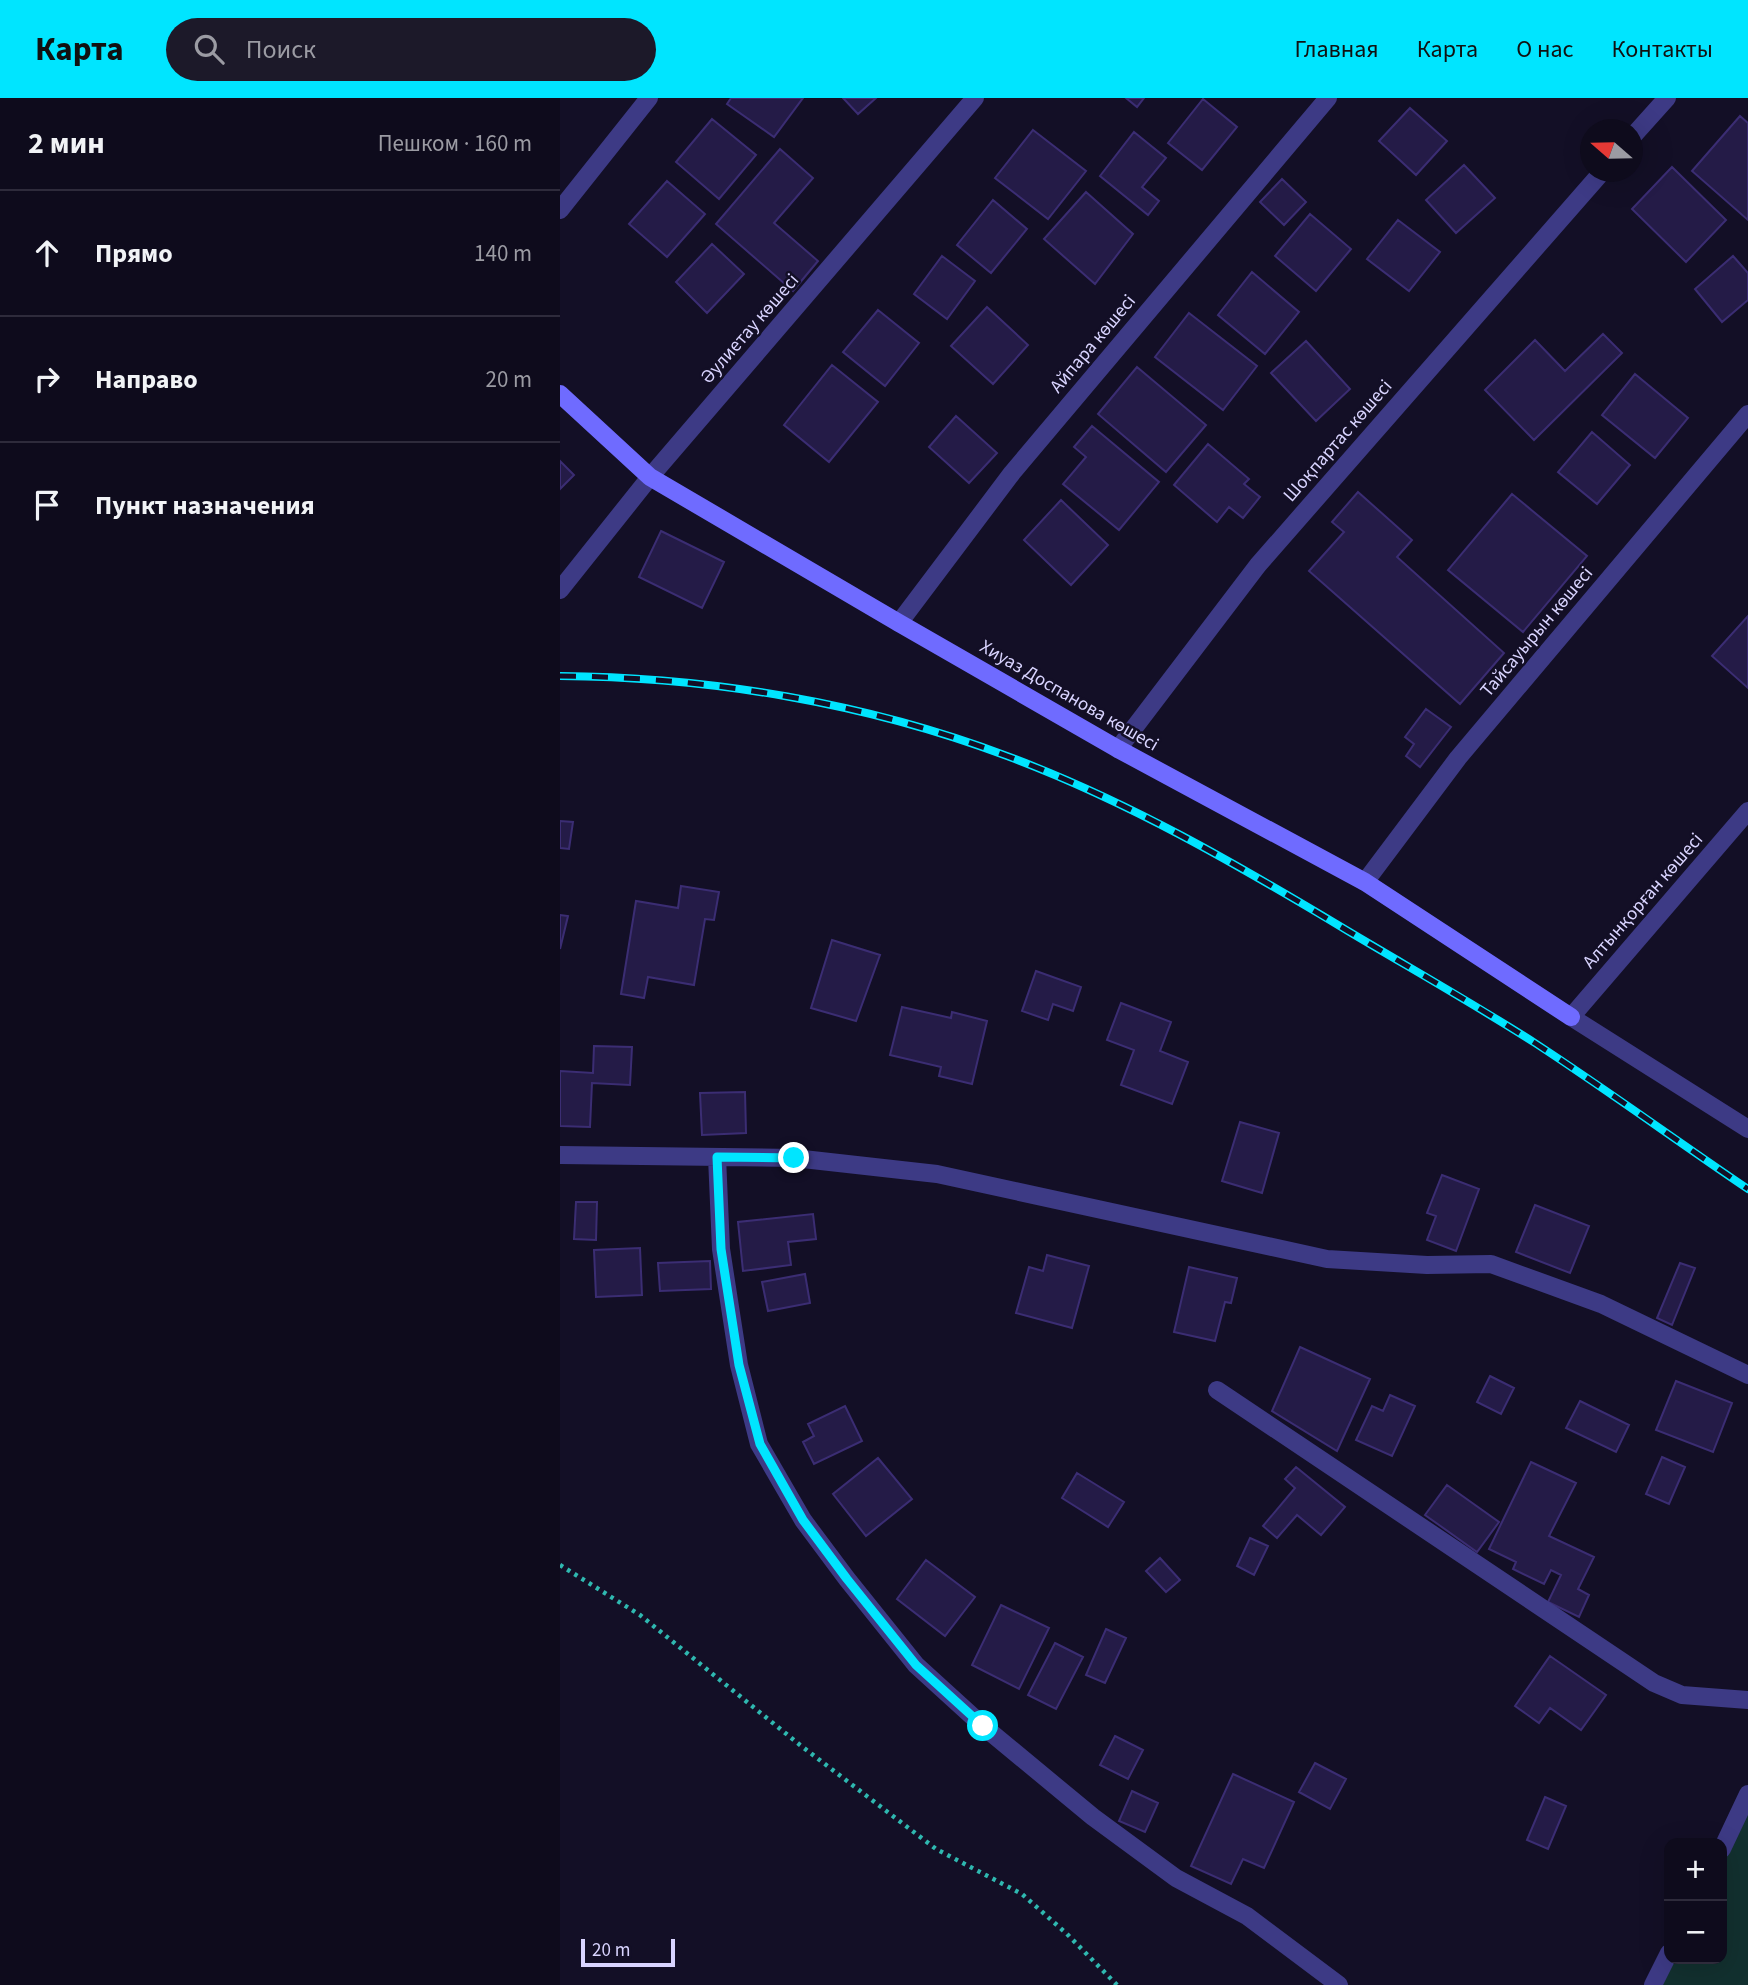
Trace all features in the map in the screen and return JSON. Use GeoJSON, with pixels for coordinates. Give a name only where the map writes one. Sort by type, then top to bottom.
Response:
{"type":"FeatureCollection","features":[{"type":"Feature","properties":{"kind":"street"},"geometry":{"type":"LineString","coordinates":[[560,209],[649,98]]}},
{"type":"Feature","properties":{"kind":"street","name":"Әулиетау көшесі"},"geometry":{"type":"LineString","coordinates":[[560,590],[650,477],[975,98]]}},
{"type":"Feature","properties":{"kind":"street","name":"Айпара көшесі"},"geometry":{"type":"LineString","coordinates":[[899,623],[1012,473],[1328,98]]}},
{"type":"Feature","properties":{"kind":"street"},"geometry":{"type":"LineString","coordinates":[[1643,126],[1667,98]]}},
{"type":"Feature","properties":{"kind":"street","name":"Шоқпартас көшесі"},"geometry":{"type":"LineString","coordinates":[[1118,749],[1258,565],[1593,182]]}},
{"type":"Feature","properties":{"kind":"street","name":"Хиуаз Доспанова көшесі"},"geometry":{"type":"LineString","coordinates":[[560,394],[650,477],[1118,749],[1365,883],[1570,1017]]}},
{"type":"Feature","properties":{"kind":"street","name":"Тайсауырын көшесі"},"geometry":{"type":"LineString","coordinates":[[1365,883],[1458,758],[1748,414]]}},
{"type":"Feature","properties":{"kind":"street","name":"Алтынқорған көшесі"},"geometry":{"type":"LineString","coordinates":[[1570,1017],[1748,811]]}},
{"type":"Feature","properties":{"kind":"street"},"geometry":{"type":"LineString","coordinates":[[1570,1017],[1748,1129]]}},
{"type":"Feature","properties":{"kind":"street"},"geometry":{"type":"LineString","coordinates":[[560,1155],[794,1158],[937,1174],[1327,1259],[1427,1265],[1491,1264],[1601,1304],[1748,1375]]}},
{"type":"Feature","properties":{"kind":"street"},"geometry":{"type":"LineString","coordinates":[[717,1157],[721,1249],[739,1365],[760,1444],[803,1520],[847,1579],[916,1665],[983,1726],[1093,1817],[1176,1878],[1247,1916],[1339,1985]]}},
{"type":"Feature","properties":{"kind":"street"},"geometry":{"type":"LineString","coordinates":[[1217,1390],[1654,1683],[1682,1695],[1748,1700]]}},
{"type":"Feature","properties":{"kind":"street"},"geometry":{"type":"LineString","coordinates":[[1727,1838],[1748,1794]]}},
{"type":"Feature","properties":{"kind":"street"},"geometry":{"type":"LineString","coordinates":[[1653,1985],[1664,1963]]}},
{"type":"Feature","properties":{"kind":"path"},"geometry":{"type":"LineString","coordinates":[[560,1566],[640,1615],[800,1745],[936,1849],[1022,1894],[1067,1934],[1117,1985]]}},
{"type":"Feature","properties":{"kind":"green space"},"geometry":{"type":"Polygon","coordinates":[[[1748,1794],[1748,1985],[1653,1985],[1666,1964],[1727,1964],[1727,1838],[1748,1794]]]}},
{"type":"Feature","properties":{"kind":"building"},"geometry":{"type":"Polygon","coordinates":[[[731,98],[803,98],[774,137],[727,104],[731,98]]]}},
{"type":"Feature","properties":{"kind":"building"},"geometry":{"type":"Polygon","coordinates":[[[843,98],[876,98],[858,114],[843,98]]]}},
{"type":"Feature","properties":{"kind":"building"},"geometry":{"type":"Polygon","coordinates":[[[1126,98],[1144,98],[1137,107],[1126,98]]]}},
{"type":"Feature","properties":{"kind":"building"},"geometry":{"type":"Polygon","coordinates":[[[1203,99],[1237,127],[1202,170],[1168,143],[1203,99]]]}},
{"type":"Feature","properties":{"kind":"building"},"geometry":{"type":"Polygon","coordinates":[[[1410,108],[1447,141],[1416,175],[1379,141],[1410,108]]]}},
{"type":"Feature","properties":{"kind":"building"},"geometry":{"type":"Polygon","coordinates":[[[1740,116],[1748,123],[1748,220],[1692,171],[1740,116]]]}},
{"type":"Feature","properties":{"kind":"building"},"geometry":{"type":"Polygon","coordinates":[[[712,119],[756,155],[719,199],[676,162],[712,119]]]}},
{"type":"Feature","properties":{"kind":"building"},"geometry":{"type":"Polygon","coordinates":[[[1033,130],[1086,171],[1048,219],[995,178],[1033,130]]]}},
{"type":"Feature","properties":{"kind":"building"},"geometry":{"type":"Polygon","coordinates":[[[1134,132],[1166,158],[1142,187],[1159,201],[1148,215],[1100,176],[1134,132]]]}},
{"type":"Feature","properties":{"kind":"building"},"geometry":{"type":"Polygon","coordinates":[[[780,149],[813,178],[774,223],[818,261],[793,291],[716,224],[780,149]]]}},
{"type":"Feature","properties":{"kind":"building"},"geometry":{"type":"Polygon","coordinates":[[[1464,165],[1495,198],[1456,233],[1426,200],[1464,165]]]}},
{"type":"Feature","properties":{"kind":"building"},"geometry":{"type":"Polygon","coordinates":[[[1672,167],[1726,220],[1686,262],[1632,209],[1672,167]]]}},
{"type":"Feature","properties":{"kind":"building"},"geometry":{"type":"Polygon","coordinates":[[[1282,179],[1306,202],[1284,225],[1260,202],[1282,179]]]}},
{"type":"Feature","properties":{"kind":"building"},"geometry":{"type":"Polygon","coordinates":[[[667,181],[705,214],[667,257],[629,224],[667,181]]]}},
{"type":"Feature","properties":{"kind":"building"},"geometry":{"type":"Polygon","coordinates":[[[1086,192],[1133,234],[1095,284],[1044,239],[1086,192]]]}},
{"type":"Feature","properties":{"kind":"building"},"geometry":{"type":"Polygon","coordinates":[[[993,200],[1027,229],[991,273],[957,245],[993,200]]]}},
{"type":"Feature","properties":{"kind":"building"},"geometry":{"type":"Polygon","coordinates":[[[1310,214],[1351,249],[1316,291],[1275,256],[1310,214]]]}},
{"type":"Feature","properties":{"kind":"building"},"geometry":{"type":"Polygon","coordinates":[[[1398,220],[1440,252],[1409,291],[1367,259],[1398,220]]]}},
{"type":"Feature","properties":{"kind":"building"},"geometry":{"type":"Polygon","coordinates":[[[712,244],[744,274],[707,313],[676,282],[712,244]]]}},
{"type":"Feature","properties":{"kind":"building"},"geometry":{"type":"Polygon","coordinates":[[[942,256],[975,281],[947,319],[914,294],[942,256]]]}},
{"type":"Feature","properties":{"kind":"building"},"geometry":{"type":"Polygon","coordinates":[[[1733,256],[1748,273],[1748,300],[1722,322],[1695,289],[1733,256]]]}},
{"type":"Feature","properties":{"kind":"building"},"geometry":{"type":"Polygon","coordinates":[[[1252,272],[1299,312],[1265,354],[1218,315],[1252,272]]]}},
{"type":"Feature","properties":{"kind":"building"},"geometry":{"type":"Polygon","coordinates":[[[987,307],[1028,345],[993,384],[951,346],[987,307]]]}},
{"type":"Feature","properties":{"kind":"building"},"geometry":{"type":"Polygon","coordinates":[[[878,310],[919,343],[885,386],[843,352],[878,310]]]}},
{"type":"Feature","properties":{"kind":"building"},"geometry":{"type":"Polygon","coordinates":[[[1189,313],[1257,366],[1223,410],[1155,357],[1189,313]]]}},
{"type":"Feature","properties":{"kind":"building"},"geometry":{"type":"Polygon","coordinates":[[[1603,334],[1622,353],[1534,440],[1485,390],[1535,340],[1565,371],[1603,334]]]}},
{"type":"Feature","properties":{"kind":"building"},"geometry":{"type":"Polygon","coordinates":[[[1306,341],[1350,389],[1316,421],[1271,373],[1306,341]]]}},
{"type":"Feature","properties":{"kind":"building"},"geometry":{"type":"Polygon","coordinates":[[[832,365],[878,402],[829,462],[784,425],[832,365]]]}},
{"type":"Feature","properties":{"kind":"building"},"geometry":{"type":"Polygon","coordinates":[[[1137,367],[1206,425],[1166,472],[1098,414],[1137,367]]]}},
{"type":"Feature","properties":{"kind":"building"},"geometry":{"type":"Polygon","coordinates":[[[1635,374],[1688,418],[1655,458],[1602,415],[1635,374]]]}},
{"type":"Feature","properties":{"kind":"building"},"geometry":{"type":"Polygon","coordinates":[[[956,416],[997,453],[969,483],[929,447],[956,416]]]}},
{"type":"Feature","properties":{"kind":"building"},"geometry":{"type":"Polygon","coordinates":[[[1092,426],[1159,482],[1119,530],[1063,484],[1086,457],[1074,447],[1092,426]]]}},
{"type":"Feature","properties":{"kind":"building"},"geometry":{"type":"Polygon","coordinates":[[[1592,432],[1630,465],[1597,504],[1558,472],[1592,432]]]}},
{"type":"Feature","properties":{"kind":"building"},"geometry":{"type":"Polygon","coordinates":[[[1208,444],[1249,479],[1244,484],[1260,497],[1243,518],[1229,507],[1217,522],[1174,485],[1208,444]]]}},
{"type":"Feature","properties":{"kind":"building"},"geometry":{"type":"Polygon","coordinates":[[[560,461],[574,475],[560,489],[560,461]]]}},
{"type":"Feature","properties":{"kind":"building"},"geometry":{"type":"Polygon","coordinates":[[[1358,492],[1412,540],[1397,557],[1504,653],[1460,704],[1309,571],[1344,532],[1332,522],[1358,492]]]}},
{"type":"Feature","properties":{"kind":"building"},"geometry":{"type":"Polygon","coordinates":[[[1512,494],[1587,556],[1523,632],[1448,570],[1512,494]]]}},
{"type":"Feature","properties":{"kind":"building"},"geometry":{"type":"Polygon","coordinates":[[[1061,500],[1108,545],[1071,585],[1024,540],[1061,500]]]}},
{"type":"Feature","properties":{"kind":"building"},"geometry":{"type":"Polygon","coordinates":[[[661,531],[724,562],[702,608],[639,577],[661,531]]]}},
{"type":"Feature","properties":{"kind":"building"},"geometry":{"type":"Polygon","coordinates":[[[1748,616],[1748,688],[1712,656],[1748,616]]]}},
{"type":"Feature","properties":{"kind":"building"},"geometry":{"type":"Polygon","coordinates":[[[1426,709],[1451,727],[1420,767],[1406,756],[1414,744],[1405,737],[1426,709]]]}},
{"type":"Feature","properties":{"kind":"building"},"geometry":{"type":"Polygon","coordinates":[[[560,821],[573,822],[569,849],[560,848],[560,821]]]}},
{"type":"Feature","properties":{"kind":"building"},"geometry":{"type":"Polygon","coordinates":[[[681,886],[719,892],[714,920],[705,919],[694,985],[648,977],[644,998],[621,994],[636,901],[678,908],[681,886]]]}},
{"type":"Feature","properties":{"kind":"building"},"geometry":{"type":"Polygon","coordinates":[[[560,915],[568,916],[560,949],[560,915]]]}},
{"type":"Feature","properties":{"kind":"building"},"geometry":{"type":"Polygon","coordinates":[[[832,940],[880,955],[856,1021],[811,1008],[832,940]]]}},
{"type":"Feature","properties":{"kind":"building"},"geometry":{"type":"Polygon","coordinates":[[[1036,971],[1081,987],[1073,1011],[1053,1004],[1048,1020],[1022,1011],[1036,971]]]}},
{"type":"Feature","properties":{"kind":"building"},"geometry":{"type":"Polygon","coordinates":[[[1121,1003],[1171,1022],[1160,1051],[1188,1062],[1172,1104],[1121,1085],[1134,1050],[1107,1040],[1121,1003]]]}},
{"type":"Feature","properties":{"kind":"building"},"geometry":{"type":"Polygon","coordinates":[[[902,1007],[951,1018],[952,1012],[987,1021],[972,1084],[939,1076],[941,1067],[890,1055],[902,1007]]]}},
{"type":"Feature","properties":{"kind":"building"},"geometry":{"type":"Polygon","coordinates":[[[594,1046],[632,1047],[630,1085],[592,1083],[590,1127],[560,1126],[560,1071],[593,1073],[594,1046]]]}},
{"type":"Feature","properties":{"kind":"building"},"geometry":{"type":"Polygon","coordinates":[[[745,1092],[746,1133],[702,1135],[700,1093],[745,1092]]]}},
{"type":"Feature","properties":{"kind":"building"},"geometry":{"type":"Polygon","coordinates":[[[1240,1122],[1279,1133],[1262,1193],[1222,1181],[1240,1122]]]}},
{"type":"Feature","properties":{"kind":"building"},"geometry":{"type":"Polygon","coordinates":[[[1442,1175],[1479,1189],[1456,1251],[1427,1240],[1436,1216],[1427,1213],[1442,1175]]]}},
{"type":"Feature","properties":{"kind":"building"},"geometry":{"type":"Polygon","coordinates":[[[576,1202],[597,1202],[596,1240],[574,1239],[576,1202]]]}},
{"type":"Feature","properties":{"kind":"building"},"geometry":{"type":"Polygon","coordinates":[[[1535,1205],[1589,1226],[1570,1273],[1516,1252],[1535,1205]]]}},
{"type":"Feature","properties":{"kind":"building"},"geometry":{"type":"Polygon","coordinates":[[[813,1214],[816,1239],[788,1242],[791,1265],[743,1271],[738,1222],[813,1214]]]}},
{"type":"Feature","properties":{"kind":"building"},"geometry":{"type":"Polygon","coordinates":[[[640,1248],[642,1295],[596,1297],[594,1250],[640,1248]]]}},
{"type":"Feature","properties":{"kind":"building"},"geometry":{"type":"Polygon","coordinates":[[[1047,1255],[1089,1266],[1072,1328],[1016,1313],[1029,1267],[1043,1271],[1047,1255]]]}},
{"type":"Feature","properties":{"kind":"building"},"geometry":{"type":"Polygon","coordinates":[[[710,1261],[711,1289],[660,1291],[658,1263],[710,1261]]]}},
{"type":"Feature","properties":{"kind":"building"},"geometry":{"type":"Polygon","coordinates":[[[1680,1263],[1695,1268],[1672,1325],[1657,1318],[1680,1263]]]}},
{"type":"Feature","properties":{"kind":"building"},"geometry":{"type":"Polygon","coordinates":[[[1189,1267],[1237,1278],[1231,1303],[1225,1302],[1215,1341],[1174,1332],[1189,1267]]]}},
{"type":"Feature","properties":{"kind":"building"},"geometry":{"type":"Polygon","coordinates":[[[805,1274],[810,1303],[768,1311],[762,1282],[805,1274]]]}},
{"type":"Feature","properties":{"kind":"building"},"geometry":{"type":"Polygon","coordinates":[[[1300,1347],[1370,1379],[1337,1451],[1272,1411],[1300,1347]]]}},
{"type":"Feature","properties":{"kind":"building"},"geometry":{"type":"Polygon","coordinates":[[[1490,1376],[1514,1388],[1501,1414],[1477,1402],[1490,1376]]]}},
{"type":"Feature","properties":{"kind":"building"},"geometry":{"type":"Polygon","coordinates":[[[1676,1381],[1732,1403],[1713,1452],[1656,1430],[1676,1381]]]}},
{"type":"Feature","properties":{"kind":"building"},"geometry":{"type":"Polygon","coordinates":[[[1390,1395],[1415,1406],[1392,1456],[1356,1440],[1372,1406],[1383,1411],[1390,1395]]]}},
{"type":"Feature","properties":{"kind":"building"},"geometry":{"type":"Polygon","coordinates":[[[1580,1401],[1629,1425],[1616,1452],[1566,1428],[1580,1401]]]}},
{"type":"Feature","properties":{"kind":"building"},"geometry":{"type":"Polygon","coordinates":[[[845,1406],[862,1441],[814,1464],[803,1442],[814,1436],[808,1424],[845,1406]]]}},
{"type":"Feature","properties":{"kind":"building"},"geometry":{"type":"Polygon","coordinates":[[[1662,1457],[1685,1467],[1669,1504],[1646,1494],[1662,1457]]]}},
{"type":"Feature","properties":{"kind":"building"},"geometry":{"type":"Polygon","coordinates":[[[878,1458],[912,1499],[866,1536],[833,1494],[878,1458]]]}},
{"type":"Feature","properties":{"kind":"building"},"geometry":{"type":"Polygon","coordinates":[[[1531,1462],[1576,1483],[1549,1536],[1594,1557],[1578,1589],[1589,1595],[1579,1617],[1548,1602],[1561,1575],[1551,1570],[1544,1584],[1513,1569],[1516,1562],[1489,1549],[1531,1462]]]}},
{"type":"Feature","properties":{"kind":"building"},"geometry":{"type":"Polygon","coordinates":[[[1296,1467],[1345,1507],[1321,1535],[1297,1515],[1277,1538],[1263,1526],[1295,1488],[1285,1479],[1296,1467]]]}},
{"type":"Feature","properties":{"kind":"building"},"geometry":{"type":"Polygon","coordinates":[[[1077,1473],[1124,1502],[1108,1527],[1062,1498],[1077,1473]]]}},
{"type":"Feature","properties":{"kind":"building"},"geometry":{"type":"Polygon","coordinates":[[[1447,1485],[1499,1522],[1477,1552],[1425,1515],[1447,1485]]]}},
{"type":"Feature","properties":{"kind":"building"},"geometry":{"type":"Polygon","coordinates":[[[1250,1538],[1268,1546],[1254,1575],[1237,1566],[1250,1538]]]}},
{"type":"Feature","properties":{"kind":"building"},"geometry":{"type":"Polygon","coordinates":[[[1160,1558],[1180,1580],[1166,1592],[1146,1571],[1160,1558]]]}},
{"type":"Feature","properties":{"kind":"building"},"geometry":{"type":"Polygon","coordinates":[[[926,1560],[975,1597],[945,1636],[897,1599],[926,1560]]]}},
{"type":"Feature","properties":{"kind":"building"},"geometry":{"type":"Polygon","coordinates":[[[1001,1605],[1049,1628],[1019,1689],[972,1665],[1001,1605]]]}},
{"type":"Feature","properties":{"kind":"building"},"geometry":{"type":"Polygon","coordinates":[[[1106,1629],[1126,1638],[1105,1683],[1086,1675],[1106,1629]]]}},
{"type":"Feature","properties":{"kind":"building"},"geometry":{"type":"Polygon","coordinates":[[[1055,1643],[1083,1657],[1056,1709],[1028,1695],[1055,1643]]]}},
{"type":"Feature","properties":{"kind":"building"},"geometry":{"type":"Polygon","coordinates":[[[1550,1656],[1606,1695],[1581,1730],[1550,1708],[1539,1723],[1515,1706],[1550,1656]]]}},
{"type":"Feature","properties":{"kind":"building"},"geometry":{"type":"Polygon","coordinates":[[[1115,1736],[1143,1750],[1128,1779],[1100,1765],[1115,1736]]]}},
{"type":"Feature","properties":{"kind":"building"},"geometry":{"type":"Polygon","coordinates":[[[1315,1763],[1346,1779],[1330,1809],[1299,1792],[1315,1763]]]}},
{"type":"Feature","properties":{"kind":"building"},"geometry":{"type":"Polygon","coordinates":[[[1233,1774],[1294,1802],[1264,1868],[1243,1859],[1231,1884],[1191,1866],[1233,1774]]]}},
{"type":"Feature","properties":{"kind":"building"},"geometry":{"type":"Polygon","coordinates":[[[1132,1791],[1158,1803],[1145,1832],[1119,1821],[1132,1791]]]}},
{"type":"Feature","properties":{"kind":"building"},"geometry":{"type":"Polygon","coordinates":[[[1545,1797],[1566,1806],[1548,1849],[1527,1840],[1545,1797]]]}},
{"type":"Feature","properties":{"kind":"railway"},"geometry":{"type":"LineString","coordinates":[[560,676],[674,681],[787,696],[899,721],[954,737],[1052,774],[1096,793],[1224,858],[1465,1000],[1562,1061],[1748,1189]]}},
{"type":"Feature","properties":{"kind":"route"},"geometry":{"type":"LineString","coordinates":[[794,1158],[717,1157],[721,1249],[739,1365],[760,1444],[803,1520],[847,1579],[916,1665],[983,1726]]}}]}
